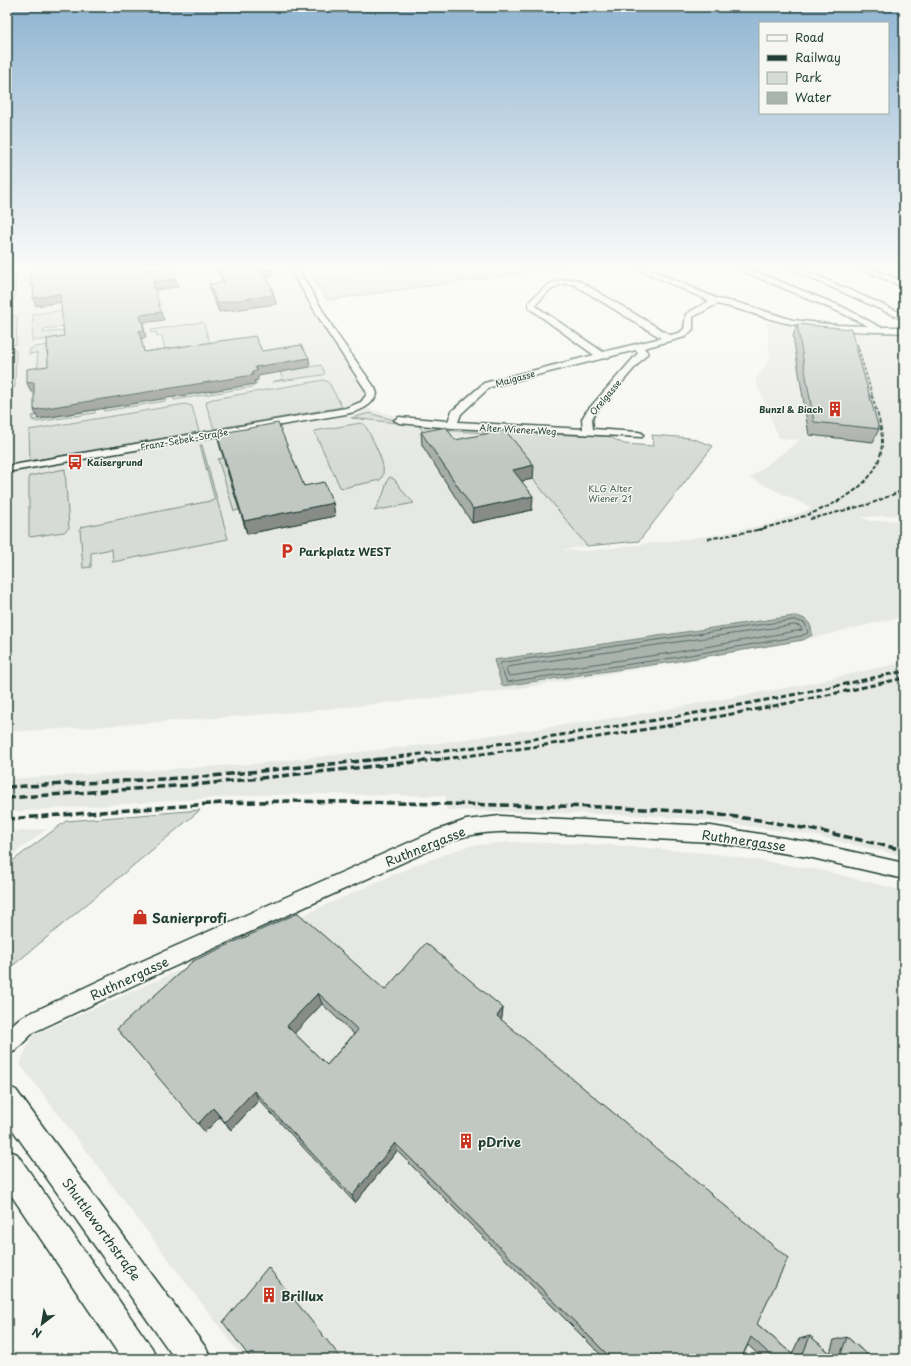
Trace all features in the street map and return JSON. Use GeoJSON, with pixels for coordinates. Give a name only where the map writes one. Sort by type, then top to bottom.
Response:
{"type":"FeatureCollection","features":[{"type":"Feature","properties":{"kind":"main road","name":"Shuttleworthstraße"},"geometry":{"type":"LineString","coordinates":[[7,1099],[195,1359]]}},
{"type":"Feature","properties":{"kind":"main road"},"geometry":{"type":"LineString","coordinates":[[7,1164],[141,1359]]}},
{"type":"Feature","properties":{"kind":"street","name":"Franz-Sebek-Straße"},"geometry":{"type":"LineString","coordinates":[[7,470],[346,411],[361,407],[370,400],[372,394],[370,388],[362,380],[332,333]]}},
{"type":"Feature","properties":{"kind":"street"},"geometry":{"type":"LineString","coordinates":[[569,333],[602,356]]}},
{"type":"Feature","properties":{"kind":"street"},"geometry":{"type":"LineString","coordinates":[[660,333],[670,339]]}},
{"type":"Feature","properties":{"kind":"street","name":"Maigasse"},"geometry":{"type":"LineString","coordinates":[[452,425],[456,413],[487,385],[670,339],[685,333]]}},
{"type":"Feature","properties":{"kind":"street","name":"Orelgasse"},"geometry":{"type":"LineString","coordinates":[[588,432],[588,419],[591,412],[643,352],[639,347]]}},
{"type":"Feature","properties":{"kind":"street","name":"Alter Wiener Weg"},"geometry":{"type":"LineString","coordinates":[[399,420],[452,425],[638,435]]}},
{"type":"Feature","properties":{"kind":"street","name":"Ruthnergasse"},"geometry":{"type":"LineString","coordinates":[[7,1043],[27,1025],[136,974],[417,848],[474,826],[548,826],[711,834],[809,849],[904,871]]}},
{"type":"Feature","properties":{"kind":"shaded area"},"geometry":{"type":"Polygon","coordinates":[[[7,333],[335,333],[370,388],[361,407],[400,417],[398,423],[495,431],[587,546],[561,550],[586,551],[710,536],[773,523],[812,508],[750,478],[800,440],[779,438],[755,380],[770,358],[768,333],[857,333],[904,335],[904,515],[862,517],[869,521],[904,520],[904,616],[804,640],[676,663],[501,691],[308,711],[7,732],[7,333]]]}},
{"type":"Feature","properties":{"kind":"shaded area"},"geometry":{"type":"Polygon","coordinates":[[[904,662],[904,856],[806,834],[695,819],[635,815],[446,810],[446,796],[321,794],[257,795],[7,812],[7,779],[254,764],[431,744],[628,716],[807,684],[904,662]]]}},
{"type":"Feature","properties":{"kind":"shaded area"},"geometry":{"type":"Polygon","coordinates":[[[47,829],[7,859],[7,832],[47,829]]]}},
{"type":"Feature","properties":{"kind":"shaded area"},"geometry":{"type":"Polygon","coordinates":[[[508,842],[612,845],[716,854],[821,870],[904,891],[904,1359],[244,1359],[20,1064],[32,1036],[413,866],[468,846],[508,842]]]}},
{"type":"Feature","properties":{"kind":"green space"},"geometry":{"type":"Polygon","coordinates":[[[7,333],[16,333],[16,344],[7,346],[7,333]]]}},
{"type":"Feature","properties":{"kind":"green space"},"geometry":{"type":"Polygon","coordinates":[[[32,333],[74,333],[78,335],[32,341],[32,333]]]}},
{"type":"Feature","properties":{"kind":"green space"},"geometry":{"type":"Polygon","coordinates":[[[156,333],[207,333],[212,349],[38,375],[37,353],[29,354],[30,349],[35,347],[88,339],[88,342],[46,348],[46,353],[50,352],[51,366],[165,349],[162,336],[157,337],[156,333]]]}},
{"type":"Feature","properties":{"kind":"green space"},"geometry":{"type":"Polygon","coordinates":[[[15,350],[15,387],[7,390],[7,351],[15,350]]]}},
{"type":"Feature","properties":{"kind":"green space"},"geometry":{"type":"Polygon","coordinates":[[[321,365],[325,373],[323,375],[272,382],[283,379],[280,372],[321,365]]]}},
{"type":"Feature","properties":{"kind":"green space"},"geometry":{"type":"Polygon","coordinates":[[[324,380],[329,383],[342,407],[214,429],[206,404],[207,401],[324,380]]]}},
{"type":"Feature","properties":{"kind":"green space"},"geometry":{"type":"Polygon","coordinates":[[[254,381],[256,381],[257,384],[252,387],[174,400],[173,397],[255,384],[254,381]]]}},
{"type":"Feature","properties":{"kind":"green space"},"geometry":{"type":"Polygon","coordinates":[[[166,398],[166,401],[104,411],[103,408],[166,398]]]}},
{"type":"Feature","properties":{"kind":"green space"},"geometry":{"type":"Polygon","coordinates":[[[185,404],[192,406],[199,432],[30,461],[29,430],[185,404]]]}},
{"type":"Feature","properties":{"kind":"green space"},"geometry":{"type":"Polygon","coordinates":[[[95,410],[95,413],[37,422],[32,420],[32,417],[33,420],[95,410]]]}},
{"type":"Feature","properties":{"kind":"green space"},"geometry":{"type":"Polygon","coordinates":[[[370,413],[398,421],[398,423],[351,418],[370,413]]]}},
{"type":"Feature","properties":{"kind":"green space"},"geometry":{"type":"Polygon","coordinates":[[[361,423],[365,425],[379,453],[382,461],[383,475],[380,480],[343,488],[340,487],[314,431],[361,423]]]}},
{"type":"Feature","properties":{"kind":"green space","name":"KLG Alter Wiener 21"},"geometry":{"type":"Polygon","coordinates":[[[418,425],[543,434],[608,436],[624,444],[654,446],[652,435],[691,438],[713,446],[639,541],[587,546],[497,434],[442,430],[425,434],[418,425]]]}},
{"type":"Feature","properties":{"kind":"green space"},"geometry":{"type":"Polygon","coordinates":[[[200,445],[202,445],[228,539],[113,562],[112,549],[91,553],[91,567],[83,568],[81,527],[215,500],[200,445]]]}},
{"type":"Feature","properties":{"kind":"green space"},"geometry":{"type":"Polygon","coordinates":[[[223,458],[239,510],[234,511],[218,459],[223,458]]]}},
{"type":"Feature","properties":{"kind":"green space"},"geometry":{"type":"Polygon","coordinates":[[[65,469],[69,528],[64,532],[30,537],[29,476],[65,469]]]}},
{"type":"Feature","properties":{"kind":"green space"},"geometry":{"type":"Polygon","coordinates":[[[390,477],[394,479],[414,503],[374,511],[383,495],[390,477]]]}},
{"type":"Feature","properties":{"kind":"green space"},"geometry":{"type":"Polygon","coordinates":[[[200,810],[7,970],[7,865],[66,821],[200,810]]]}},
{"type":"Feature","properties":{"kind":"water"},"geometry":{"type":"Polygon","coordinates":[[[794,616],[808,621],[811,627],[812,635],[803,640],[672,662],[502,686],[494,660],[794,616]]]}},
{"type":"Feature","properties":{"kind":"building"},"geometry":{"type":"Polygon","coordinates":[[[64,333],[139,333],[144,352],[255,336],[262,351],[301,345],[309,358],[255,367],[257,371],[252,372],[253,375],[34,410],[34,382],[27,383],[27,369],[48,366],[47,339],[64,336],[64,333]]]}},
{"type":"Feature","properties":{"kind":"building","name":"Bunzl & Biach"},"geometry":{"type":"Polygon","coordinates":[[[799,333],[852,333],[879,429],[814,422],[799,333]]]}},
{"type":"Feature","properties":{"kind":"building"},"geometry":{"type":"Polygon","coordinates":[[[278,423],[304,486],[324,482],[333,503],[244,521],[217,434],[278,423]]]}},
{"type":"Feature","properties":{"kind":"building"},"geometry":{"type":"Polygon","coordinates":[[[446,427],[455,440],[505,430],[534,465],[513,470],[533,496],[473,509],[421,432],[446,427]]]}},
{"type":"Feature","properties":{"kind":"building","name":"pDrive"},"geometry":{"type":"Polygon","coordinates":[[[298,913],[385,990],[426,943],[503,1008],[497,1016],[788,1258],[757,1324],[798,1359],[775,1359],[751,1337],[741,1359],[612,1359],[395,1143],[352,1196],[254,1091],[225,1122],[213,1108],[198,1124],[117,1029],[193,961],[298,913]],[[318,993],[287,1026],[327,1065],[358,1030],[318,993]]]}},
{"type":"Feature","properties":{"kind":"building","name":"Brillux"},"geometry":{"type":"Polygon","coordinates":[[[268,1267],[342,1359],[251,1359],[223,1322],[268,1267]]]}},
{"type":"Feature","properties":{"kind":"building"},"geometry":{"type":"Polygon","coordinates":[[[810,1336],[837,1359],[801,1359],[810,1336]]]}},
{"type":"Feature","properties":{"kind":"building"},"geometry":{"type":"Polygon","coordinates":[[[847,1337],[872,1359],[839,1359],[847,1337]]]}},
{"type":"Feature","properties":{"kind":"railway"},"geometry":{"type":"LineString","coordinates":[[857,344],[872,394]]}},
{"type":"Feature","properties":{"kind":"railway"},"geometry":{"type":"LineString","coordinates":[[757,530],[810,514],[829,506],[847,496],[862,485],[873,471],[882,448],[880,424],[871,393]]}},
{"type":"Feature","properties":{"kind":"railway"},"geometry":{"type":"LineString","coordinates":[[810,519],[870,504],[904,490]]}},
{"type":"Feature","properties":{"kind":"railway"},"geometry":{"type":"LineString","coordinates":[[708,539],[763,529]]}},
{"type":"Feature","properties":{"kind":"railway"},"geometry":{"type":"LineString","coordinates":[[377,759],[506,743],[640,723],[772,699],[904,671]]}},
{"type":"Feature","properties":{"kind":"railway"},"geometry":{"type":"LineString","coordinates":[[440,759],[553,744],[671,725],[788,703],[904,678]]}},
{"type":"Feature","properties":{"kind":"railway"},"geometry":{"type":"LineString","coordinates":[[7,787],[201,777],[377,759]]}},
{"type":"Feature","properties":{"kind":"railway"},"geometry":{"type":"LineString","coordinates":[[372,760],[377,759]]}},
{"type":"Feature","properties":{"kind":"railway"},"geometry":{"type":"LineString","coordinates":[[7,798],[203,784],[440,759]]}},
{"type":"Feature","properties":{"kind":"railway"},"geometry":{"type":"LineString","coordinates":[[435,760],[440,759]]}},
{"type":"Feature","properties":{"kind":"railway"},"geometry":{"type":"LineString","coordinates":[[7,819],[223,803],[291,801],[604,807],[697,812],[759,820],[825,832],[904,850]]}},
{"type":"Feature","properties":{"kind":"place","name":"Bunzl & Biach"},"geometry":{"type":"Point","coordinates":[835,409]}},
{"type":"Feature","properties":{"kind":"place","name":"Kaisergrund"},"geometry":{"type":"Point","coordinates":[75,462]}},
{"type":"Feature","properties":{"kind":"place","name":"Parkplatz WEST"},"geometry":{"type":"Point","coordinates":[287,551]}},
{"type":"Feature","properties":{"kind":"place","name":"Sanierprofi"},"geometry":{"type":"Point","coordinates":[140,917]}},
{"type":"Feature","properties":{"kind":"place","name":"pDrive"},"geometry":{"type":"Point","coordinates":[466,1141]}},
{"type":"Feature","properties":{"kind":"place","name":"Brillux"},"geometry":{"type":"Point","coordinates":[269,1295]}}]}
